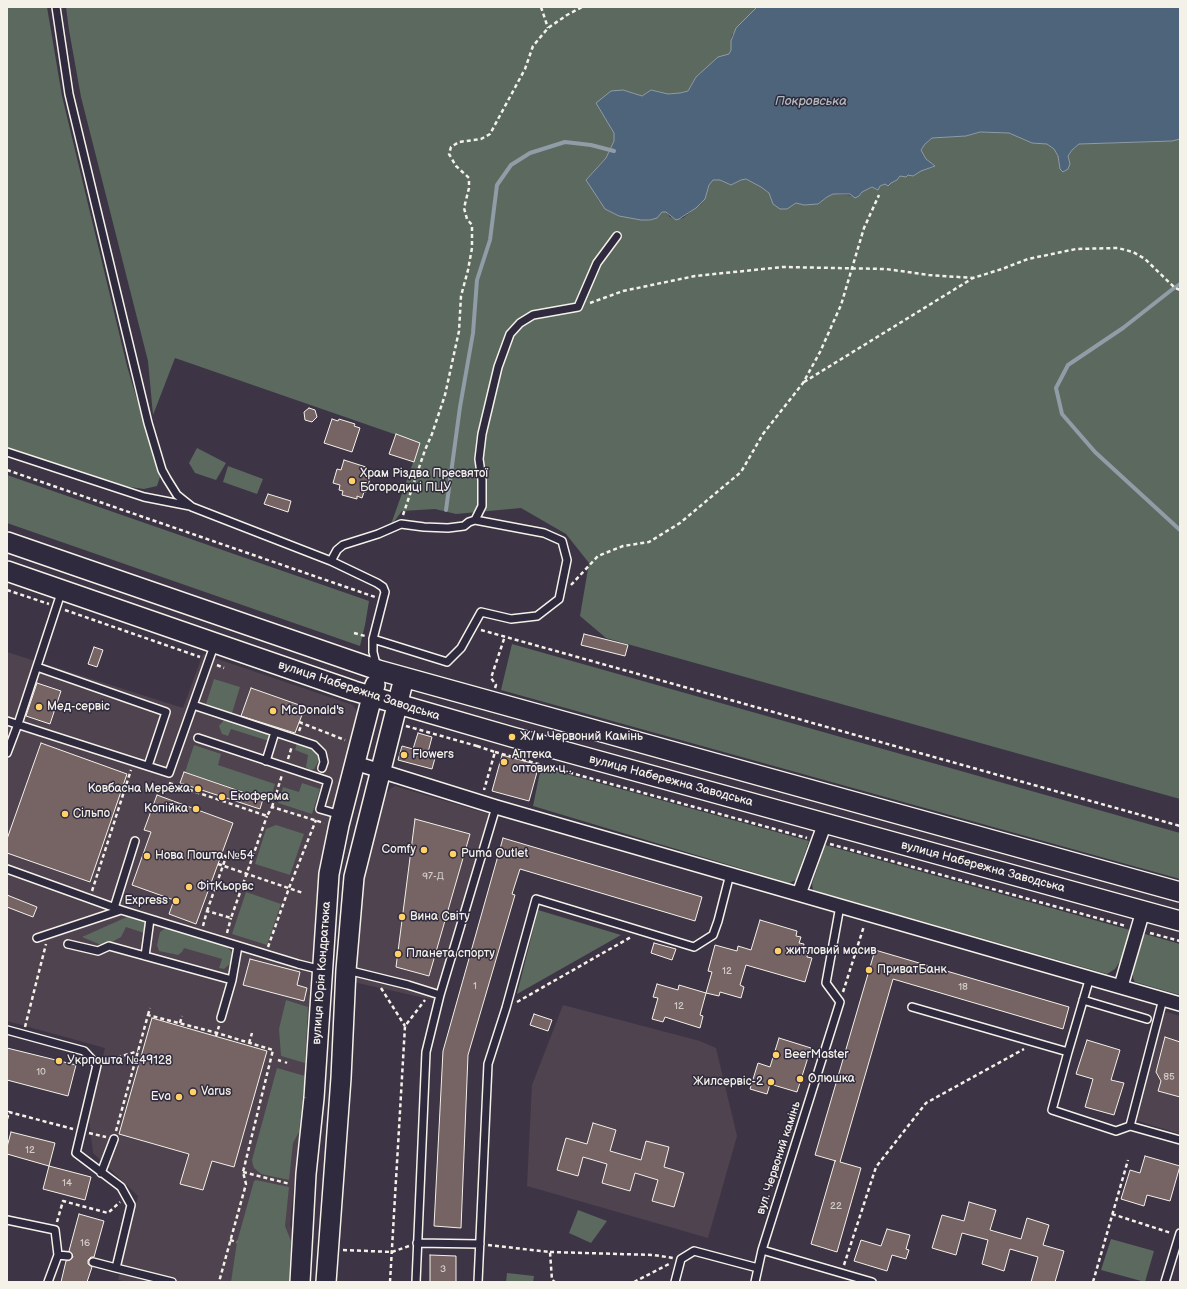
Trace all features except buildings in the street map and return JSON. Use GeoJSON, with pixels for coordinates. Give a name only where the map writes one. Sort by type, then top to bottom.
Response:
{"type":"FeatureCollection","features":[{"type":"Feature","properties":{"kind":"main road"},"geometry":{"type":"LineString","coordinates":[[7,542],[404,678],[1180,892]]}},
{"type":"Feature","properties":{"kind":"main road","name":"вулиця Набережна Заводська"},"geometry":{"type":"LineString","coordinates":[[7,570],[60,598],[212,652],[372,696],[512,737],[1180,922]]}},
{"type":"Feature","properties":{"kind":"main road","name":"вулиця Юрія Кондратюка"},"geometry":{"type":"LineString","coordinates":[[300,1282],[306,1174],[314,1098],[329,874],[336,819],[355,763],[378,670]]}},
{"type":"Feature","properties":{"kind":"main road","name":"вулиця Юрія Кондратюка"},"geometry":{"type":"LineString","coordinates":[[326,1282],[339,1101],[346,970],[354,878],[404,678]]}},
{"type":"Feature","properties":{"kind":"main road"},"geometry":{"type":"LineString","coordinates":[[314,1098],[339,1101]]}},
{"type":"Feature","properties":{"kind":"street"},"geometry":{"type":"LineString","coordinates":[[355,763],[496,807],[1180,1004]]}},
{"type":"Feature","properties":{"kind":"street"},"geometry":{"type":"LineString","coordinates":[[799,894],[824,823]]}},
{"type":"Feature","properties":{"kind":"street"},"geometry":{"type":"LineString","coordinates":[[1121,986],[1143,911]]}},
{"type":"Feature","properties":{"kind":"lane"},"geometry":{"type":"LineString","coordinates":[[56,7],[69,94],[148,423],[166,479],[177,495],[192,507]]}},
{"type":"Feature","properties":{"kind":"lane"},"geometry":{"type":"LineString","coordinates":[[475,520],[482,506],[480,459],[482,434],[498,367],[510,334],[520,323],[533,315],[578,307],[597,263],[617,236]]}},
{"type":"Feature","properties":{"kind":"lane"},"geometry":{"type":"LineString","coordinates":[[7,452],[144,497],[192,507],[331,561],[377,583],[383,587],[385,592],[373,639],[373,652],[378,670]]}},
{"type":"Feature","properties":{"kind":"lane"},"geometry":{"type":"LineString","coordinates":[[331,561],[337,550],[343,545],[378,534],[401,524],[448,528],[464,526],[475,520],[544,533],[562,541],[567,560],[559,599],[537,616],[511,619],[481,612],[462,648],[447,662],[373,639]]}},
{"type":"Feature","properties":{"kind":"lane"},"geometry":{"type":"LineString","coordinates":[[7,752],[18,724],[60,598]]}},
{"type":"Feature","properties":{"kind":"lane"},"geometry":{"type":"LineString","coordinates":[[7,721],[169,773],[212,652]]}},
{"type":"Feature","properties":{"kind":"lane"},"geometry":{"type":"LineString","coordinates":[[37,667],[166,712],[148,766]]}},
{"type":"Feature","properties":{"kind":"lane"},"geometry":{"type":"LineString","coordinates":[[193,705],[314,745],[322,753],[324,762],[322,768]]}},
{"type":"Feature","properties":{"kind":"lane"},"geometry":{"type":"LineString","coordinates":[[266,761],[275,732]]}},
{"type":"Feature","properties":{"kind":"lane"},"geometry":{"type":"LineString","coordinates":[[198,738],[328,781],[320,809],[336,819]]}},
{"type":"Feature","properties":{"kind":"lane"},"geometry":{"type":"LineString","coordinates":[[416,1282],[426,1052],[440,995],[496,807]]}},
{"type":"Feature","properties":{"kind":"lane"},"geometry":{"type":"LineString","coordinates":[[118,909],[135,841]]}},
{"type":"Feature","properties":{"kind":"lane"},"geometry":{"type":"LineString","coordinates":[[7,869],[118,909],[322,970]]}},
{"type":"Feature","properties":{"kind":"lane"},"geometry":{"type":"LineString","coordinates":[[478,1282],[488,1064],[506,1008],[536,899],[694,947],[713,935],[730,874]]}},
{"type":"Feature","properties":{"kind":"lane"},"geometry":{"type":"LineString","coordinates":[[840,906],[826,983],[840,1002]]}},
{"type":"Feature","properties":{"kind":"lane"},"geometry":{"type":"LineString","coordinates":[[37,938],[118,909]]}},
{"type":"Feature","properties":{"kind":"lane"},"geometry":{"type":"LineString","coordinates":[[145,956],[150,919]]}},
{"type":"Feature","properties":{"kind":"lane"},"geometry":{"type":"LineString","coordinates":[[68,944],[98,951],[109,946],[232,980]]}},
{"type":"Feature","properties":{"kind":"lane"},"geometry":{"type":"LineString","coordinates":[[221,1018],[232,980],[238,946]]}},
{"type":"Feature","properties":{"kind":"lane"},"geometry":{"type":"LineString","coordinates":[[346,970],[440,995]]}},
{"type":"Feature","properties":{"kind":"lane"},"geometry":{"type":"LineString","coordinates":[[1090,978],[1052,1110],[1116,1131],[1130,1126],[1180,1140]]}},
{"type":"Feature","properties":{"kind":"lane"},"geometry":{"type":"LineString","coordinates":[[1130,1126],[1163,999]]}},
{"type":"Feature","properties":{"kind":"lane"},"geometry":{"type":"LineString","coordinates":[[1083,1000],[1147,1020]]}},
{"type":"Feature","properties":{"kind":"lane","name":"вул. Червоний камінь"},"geometry":{"type":"LineString","coordinates":[[755,1282],[762,1250],[840,1002]]}},
{"type":"Feature","properties":{"kind":"lane"},"geometry":{"type":"LineString","coordinates":[[912,1007],[1068,1052]]}},
{"type":"Feature","properties":{"kind":"lane"},"geometry":{"type":"LineString","coordinates":[[7,1030],[84,1051],[97,1065],[76,1153],[121,1187],[131,1204],[116,1268]]}},
{"type":"Feature","properties":{"kind":"lane"},"geometry":{"type":"LineString","coordinates":[[101,1173],[114,1139]]}},
{"type":"Feature","properties":{"kind":"lane"},"geometry":{"type":"LineString","coordinates":[[7,1220],[55,1230],[58,1255],[48,1282]]}},
{"type":"Feature","properties":{"kind":"lane"},"geometry":{"type":"LineString","coordinates":[[1165,1282],[1180,1234]]}},
{"type":"Feature","properties":{"kind":"lane"},"geometry":{"type":"LineString","coordinates":[[417,1243],[480,1244]]}},
{"type":"Feature","properties":{"kind":"lane"},"geometry":{"type":"LineString","coordinates":[[762,1250],[872,1282]]}},
{"type":"Feature","properties":{"kind":"lane"},"geometry":{"type":"LineString","coordinates":[[675,1282],[681,1259],[694,1251],[758,1268]]}},
{"type":"Feature","properties":{"kind":"lane"},"geometry":{"type":"LineString","coordinates":[[58,1255],[68,1256]]}},
{"type":"Feature","properties":{"kind":"lane"},"geometry":{"type":"LineString","coordinates":[[93,1262],[172,1282]]}},
{"type":"Feature","properties":{"kind":"path"},"geometry":{"type":"LineString","coordinates":[[541,7],[548,28]]}},
{"type":"Feature","properties":{"kind":"path"},"geometry":{"type":"LineString","coordinates":[[401,524],[425,450],[432,434],[450,373],[459,331],[461,296],[472,248],[472,226],[467,219],[464,208],[469,188],[469,178],[456,166],[449,154],[451,147],[459,142],[481,139],[490,134],[525,69],[533,46],[548,28],[582,7]]}},
{"type":"Feature","properties":{"kind":"path"},"geometry":{"type":"LineString","coordinates":[[559,599],[598,556],[623,546],[649,542],[680,523],[741,472],[763,434],[803,383],[820,352],[841,304],[864,228],[879,194]]}},
{"type":"Feature","properties":{"kind":"path"},"geometry":{"type":"LineString","coordinates":[[803,383],[973,278],[1028,259],[1069,250],[1100,247],[1118,248],[1133,252],[1145,259],[1175,288],[1180,290]]}},
{"type":"Feature","properties":{"kind":"path"},"geometry":{"type":"LineString","coordinates":[[578,307],[623,290],[695,276],[783,267],[886,269],[929,275],[973,278]]}},
{"type":"Feature","properties":{"kind":"path"},"geometry":{"type":"LineString","coordinates":[[7,470],[383,600]]}},
{"type":"Feature","properties":{"kind":"path"},"geometry":{"type":"LineString","coordinates":[[7,590],[60,598],[212,652],[224,668]]}},
{"type":"Feature","properties":{"kind":"path"},"geometry":{"type":"LineString","coordinates":[[473,627],[1180,826]]}},
{"type":"Feature","properties":{"kind":"path"},"geometry":{"type":"LineString","coordinates":[[494,688],[496,685],[491,678],[504,636]]}},
{"type":"Feature","properties":{"kind":"path"},"geometry":{"type":"LineString","coordinates":[[299,722],[348,740]]}},
{"type":"Feature","properties":{"kind":"path"},"geometry":{"type":"LineString","coordinates":[[402,725],[478,745],[494,752],[1180,941]]}},
{"type":"Feature","properties":{"kind":"path"},"geometry":{"type":"LineString","coordinates":[[481,802],[494,752]]}},
{"type":"Feature","properties":{"kind":"path"},"geometry":{"type":"LineString","coordinates":[[90,899],[134,762]]}},
{"type":"Feature","properties":{"kind":"path"},"geometry":{"type":"LineString","coordinates":[[169,773],[169,783],[267,816]]}},
{"type":"Feature","properties":{"kind":"path"},"geometry":{"type":"LineString","coordinates":[[224,941],[267,816],[272,806],[324,823],[336,819]]}},
{"type":"Feature","properties":{"kind":"path"},"geometry":{"type":"LineString","coordinates":[[266,954],[289,888],[316,820]]}},
{"type":"Feature","properties":{"kind":"path"},"geometry":{"type":"LineString","coordinates":[[200,934],[226,857],[224,855]]}},
{"type":"Feature","properties":{"kind":"path"},"geometry":{"type":"LineString","coordinates":[[218,864],[303,893]]}},
{"type":"Feature","properties":{"kind":"path"},"geometry":{"type":"LineString","coordinates":[[207,911],[232,918]]}},
{"type":"Feature","properties":{"kind":"path"},"geometry":{"type":"LineString","coordinates":[[840,1002],[868,914]]}},
{"type":"Feature","properties":{"kind":"path"},"geometry":{"type":"LineString","coordinates":[[506,1008],[642,931]]}},
{"type":"Feature","properties":{"kind":"path"},"geometry":{"type":"LineString","coordinates":[[23,1035],[46,941]]}},
{"type":"Feature","properties":{"kind":"path"},"geometry":{"type":"LineString","coordinates":[[373,976],[405,1026]]}},
{"type":"Feature","properties":{"kind":"path"},"geometry":{"type":"LineString","coordinates":[[390,1282],[405,1026],[430,992]]}},
{"type":"Feature","properties":{"kind":"path"},"geometry":{"type":"LineString","coordinates":[[7,1119],[9,1112],[114,1139],[150,1008]]}},
{"type":"Feature","properties":{"kind":"path"},"geometry":{"type":"LineString","coordinates":[[148,1015],[273,1050],[243,1172],[246,1184],[219,1282]]}},
{"type":"Feature","properties":{"kind":"path"},"geometry":{"type":"LineString","coordinates":[[180,1023],[182,1016]]}},
{"type":"Feature","properties":{"kind":"path"},"geometry":{"type":"LineString","coordinates":[[249,1043],[252,1033]]}},
{"type":"Feature","properties":{"kind":"path"},"geometry":{"type":"LineString","coordinates":[[842,1273],[876,1167],[926,1103],[1035,1043]]}},
{"type":"Feature","properties":{"kind":"path"},"geometry":{"type":"LineString","coordinates":[[97,1065],[138,1051]]}},
{"type":"Feature","properties":{"kind":"path"},"geometry":{"type":"LineString","coordinates":[[1094,1282],[1128,1160]]}},
{"type":"Feature","properties":{"kind":"path"},"geometry":{"type":"LineString","coordinates":[[243,1172],[290,1184]]}},
{"type":"Feature","properties":{"kind":"path"},"geometry":{"type":"LineString","coordinates":[[55,1230],[63,1201],[108,1213],[126,1197]]}},
{"type":"Feature","properties":{"kind":"path"},"geometry":{"type":"LineString","coordinates":[[1112,1214],[1180,1234]]}},
{"type":"Feature","properties":{"kind":"path"},"geometry":{"type":"LineString","coordinates":[[230,1240],[237,1242]]}},
{"type":"Feature","properties":{"kind":"path"},"geometry":{"type":"LineString","coordinates":[[339,1249],[392,1252],[417,1243]]}},
{"type":"Feature","properties":{"kind":"path"},"geometry":{"type":"LineString","coordinates":[[480,1244],[550,1252],[654,1255],[679,1258],[634,1282]]}},
{"type":"Feature","properties":{"kind":"path"},"geometry":{"type":"LineString","coordinates":[[550,1252],[552,1280],[555,1282]]}},
{"type":"Feature","properties":{"kind":"shaded area"},"geometry":{"type":"Polygon","coordinates":[[[7,652],[183,708],[203,654],[353,705],[357,711],[304,1138],[298,1146],[290,1225],[296,1239],[295,1282],[128,1282],[118,1280],[138,1196],[93,1153],[89,1119],[105,1048],[7,1021],[7,652]]]}},
{"type":"Feature","properties":{"kind":"shaded area"},"geometry":{"type":"Polygon","coordinates":[[[395,786],[489,814],[434,1000],[353,982],[362,879],[382,798],[391,788],[395,786]]]}},
{"type":"Feature","properties":{"kind":"shaded area"},"geometry":{"type":"Polygon","coordinates":[[[563,1005],[700,1041],[716,1048],[737,1136],[708,1238],[527,1186],[532,1085],[563,1005]]]}},
{"type":"Feature","properties":{"kind":"shaded area"},"geometry":{"type":"Polygon","coordinates":[[[1167,1012],[1180,1016],[1180,1134],[1135,1120],[1161,1016],[1167,1012]]]}},
{"type":"Feature","properties":{"kind":"green space"},"geometry":{"type":"Polygon","coordinates":[[[7,7],[47,7],[62,96],[127,366],[160,477],[157,486],[144,489],[116,485],[7,448],[7,7]]]}},
{"type":"Feature","properties":{"kind":"green space"},"geometry":{"type":"Polygon","coordinates":[[[66,7],[757,7],[732,35],[731,50],[729,54],[722,56],[696,77],[688,91],[668,94],[651,90],[642,96],[623,90],[596,103],[614,133],[614,141],[606,158],[586,180],[593,189],[599,201],[641,220],[662,212],[666,212],[670,217],[679,219],[683,218],[705,199],[709,185],[713,180],[720,180],[731,185],[746,179],[769,193],[773,204],[787,209],[796,203],[804,205],[818,204],[833,194],[859,196],[862,192],[873,187],[876,189],[885,183],[894,182],[900,176],[913,176],[921,171],[935,166],[926,159],[921,150],[932,138],[966,136],[980,132],[1009,133],[1032,143],[1047,144],[1054,149],[1058,156],[1060,169],[1070,164],[1068,156],[1079,144],[1172,141],[1180,139],[1180,799],[606,638],[580,616],[589,563],[566,534],[521,508],[456,514],[435,509],[402,511],[390,527],[420,443],[175,358],[153,415],[148,361],[81,97],[66,7]]]}},
{"type":"Feature","properties":{"kind":"green space"},"geometry":{"type":"Polygon","coordinates":[[[197,448],[226,463],[216,480],[195,473],[189,463],[197,448]]]}},
{"type":"Feature","properties":{"kind":"green space"},"geometry":{"type":"Polygon","coordinates":[[[228,466],[263,479],[257,494],[223,482],[228,466]]]}},
{"type":"Feature","properties":{"kind":"green space"},"geometry":{"type":"Polygon","coordinates":[[[7,475],[369,601],[360,646],[7,523],[7,475]]]}},
{"type":"Feature","properties":{"kind":"green space"},"geometry":{"type":"Polygon","coordinates":[[[512,644],[1180,833],[1180,879],[501,690],[512,644]]]}},
{"type":"Feature","properties":{"kind":"green space"},"geometry":{"type":"Polygon","coordinates":[[[214,679],[240,687],[232,713],[206,704],[214,679]]]}},
{"type":"Feature","properties":{"kind":"green space"},"geometry":{"type":"Polygon","coordinates":[[[224,720],[271,734],[269,741],[231,729],[228,736],[222,734],[219,726],[224,720]]]}},
{"type":"Feature","properties":{"kind":"green space"},"geometry":{"type":"Polygon","coordinates":[[[297,743],[311,748],[316,752],[319,758],[314,769],[310,770],[306,767],[308,755],[295,750],[297,743]]]}},
{"type":"Feature","properties":{"kind":"green space"},"geometry":{"type":"Polygon","coordinates":[[[194,745],[221,754],[218,765],[275,784],[270,800],[185,772],[194,745]]]}},
{"type":"Feature","properties":{"kind":"green space"},"geometry":{"type":"Polygon","coordinates":[[[541,767],[809,841],[796,880],[789,883],[533,806],[541,767]]]}},
{"type":"Feature","properties":{"kind":"green space"},"geometry":{"type":"Polygon","coordinates":[[[302,783],[320,789],[312,814],[278,803],[283,787],[299,792],[302,783]]]}},
{"type":"Feature","properties":{"kind":"green space"},"geometry":{"type":"Polygon","coordinates":[[[276,825],[304,834],[290,875],[255,864],[266,829],[276,825]]]}},
{"type":"Feature","properties":{"kind":"green space"},"geometry":{"type":"Polygon","coordinates":[[[825,845],[1130,930],[1122,958],[1115,969],[1107,974],[813,890],[812,884],[825,845]]]}},
{"type":"Feature","properties":{"kind":"green space"},"geometry":{"type":"Polygon","coordinates":[[[246,892],[281,904],[267,945],[232,934],[246,892]]]}},
{"type":"Feature","properties":{"kind":"green space"},"geometry":{"type":"Polygon","coordinates":[[[538,910],[621,935],[517,994],[538,910]]]}},
{"type":"Feature","properties":{"kind":"green space"},"geometry":{"type":"Polygon","coordinates":[[[129,916],[145,921],[146,924],[144,933],[126,927],[121,937],[112,942],[101,945],[82,937],[129,916]]]}},
{"type":"Feature","properties":{"kind":"green space"},"geometry":{"type":"Polygon","coordinates":[[[166,928],[227,947],[231,951],[233,961],[224,969],[219,968],[222,959],[184,948],[178,955],[159,951],[157,945],[160,932],[166,928]]]}},
{"type":"Feature","properties":{"kind":"green space"},"geometry":{"type":"Polygon","coordinates":[[[1145,934],[1180,944],[1180,995],[1135,982],[1133,972],[1143,936],[1145,934]]]}},
{"type":"Feature","properties":{"kind":"green space"},"geometry":{"type":"Polygon","coordinates":[[[286,1000],[308,1007],[305,1063],[281,1056],[279,1029],[286,1000]]]}},
{"type":"Feature","properties":{"kind":"green space"},"geometry":{"type":"Polygon","coordinates":[[[277,1068],[305,1076],[299,1132],[293,1143],[289,1180],[261,1174],[254,1168],[252,1160],[277,1068]]]}},
{"type":"Feature","properties":{"kind":"green space"},"geometry":{"type":"Polygon","coordinates":[[[256,1180],[289,1187],[285,1226],[291,1241],[289,1282],[231,1282],[237,1242],[254,1181],[256,1180]]]}},
{"type":"Feature","properties":{"kind":"green space"},"geometry":{"type":"Polygon","coordinates":[[[578,1210],[607,1221],[591,1243],[569,1233],[578,1210]]]}},
{"type":"Feature","properties":{"kind":"green space"},"geometry":{"type":"Polygon","coordinates":[[[1111,1239],[1154,1251],[1145,1282],[1101,1270],[1111,1239]]]}},
{"type":"Feature","properties":{"kind":"green space"},"geometry":{"type":"Polygon","coordinates":[[[507,1273],[534,1276],[533,1282],[506,1282],[507,1273]]]}},
{"type":"Feature","properties":{"kind":"water","name":"Покровська"},"geometry":{"type":"Polygon","coordinates":[[[757,7],[1180,7],[1180,139],[1172,141],[1079,144],[1068,156],[1070,164],[1068,169],[1063,172],[1060,169],[1058,156],[1054,149],[1047,144],[1032,143],[1009,133],[980,132],[966,136],[932,138],[921,150],[926,159],[935,166],[921,171],[913,176],[900,176],[888,186],[885,184],[880,186],[878,190],[872,187],[862,192],[855,198],[850,194],[833,194],[818,204],[804,205],[796,203],[787,209],[780,209],[773,204],[769,193],[746,179],[731,185],[720,180],[713,180],[709,185],[705,199],[696,208],[676,220],[666,212],[662,212],[657,218],[641,220],[619,216],[605,209],[586,180],[606,158],[614,141],[614,133],[596,103],[611,91],[623,90],[642,96],[651,90],[668,94],[688,91],[696,77],[718,57],[729,54],[731,50],[731,41],[736,28],[757,7]]]}},
{"type":"Feature","properties":{"kind":"waterway"},"geometry":{"type":"LineString","coordinates":[[446,510],[460,407],[473,333],[477,280],[490,240],[497,185],[511,165],[530,153],[565,142],[591,145],[614,151]]}},
{"type":"Feature","properties":{"kind":"waterway"},"geometry":{"type":"LineString","coordinates":[[1176,287],[1180,284]]}},
{"type":"Feature","properties":{"kind":"waterway"},"geometry":{"type":"LineString","coordinates":[[1174,288],[1123,328],[1068,365],[1056,388],[1062,414],[1095,452],[1180,530]]}},
{"type":"Feature","properties":{"kind":"place","name":"Храм Різдва Пресвятої Богородиці ПЦУ"},"geometry":{"type":"Point","coordinates":[352,481]}},
{"type":"Feature","properties":{"kind":"place","name":"Мед-сервіс"},"geometry":{"type":"Point","coordinates":[39,707]}},
{"type":"Feature","properties":{"kind":"place","name":"McDonald's"},"geometry":{"type":"Point","coordinates":[273,711]}},
{"type":"Feature","properties":{"kind":"place","name":"Ж/м Червоний Камінь"},"geometry":{"type":"Point","coordinates":[512,737]}},
{"type":"Feature","properties":{"kind":"place","name":"Flowers"},"geometry":{"type":"Point","coordinates":[404,755]}},
{"type":"Feature","properties":{"kind":"place","name":"Аптека оптових ц‥"},"geometry":{"type":"Point","coordinates":[504,762]}},
{"type":"Feature","properties":{"kind":"place","name":"Ковбасна Мережа"},"geometry":{"type":"Point","coordinates":[198,789]}},
{"type":"Feature","properties":{"kind":"place","name":"Екоферма"},"geometry":{"type":"Point","coordinates":[222,797]}},
{"type":"Feature","properties":{"kind":"place","name":"Копійка"},"geometry":{"type":"Point","coordinates":[196,809]}},
{"type":"Feature","properties":{"kind":"place","name":"Сільпо"},"geometry":{"type":"Point","coordinates":[65,814]}},
{"type":"Feature","properties":{"kind":"place","name":"Comfy"},"geometry":{"type":"Point","coordinates":[424,850]}},
{"type":"Feature","properties":{"kind":"place","name":"Puma Outlet"},"geometry":{"type":"Point","coordinates":[453,854]}},
{"type":"Feature","properties":{"kind":"place","name":"Нова Пошта №54"},"geometry":{"type":"Point","coordinates":[147,856]}},
{"type":"Feature","properties":{"kind":"place","name":"ФiтКьорвс"},"geometry":{"type":"Point","coordinates":[189,887]}},
{"type":"Feature","properties":{"kind":"place","name":"Express"},"geometry":{"type":"Point","coordinates":[176,901]}},
{"type":"Feature","properties":{"kind":"place","name":"Вина Світу"},"geometry":{"type":"Point","coordinates":[402,917]}},
{"type":"Feature","properties":{"kind":"place","name":"житловий масив"},"geometry":{"type":"Point","coordinates":[778,951]}},
{"type":"Feature","properties":{"kind":"place","name":"Планета спорту"},"geometry":{"type":"Point","coordinates":[398,954]}},
{"type":"Feature","properties":{"kind":"place","name":"ПриватБанк"},"geometry":{"type":"Point","coordinates":[869,970]}},
{"type":"Feature","properties":{"kind":"place","name":"BeerMaster"},"geometry":{"type":"Point","coordinates":[776,1055]}},
{"type":"Feature","properties":{"kind":"place","name":"Укрпошта №49128"},"geometry":{"type":"Point","coordinates":[59,1061]}},
{"type":"Feature","properties":{"kind":"place","name":"Олюшка"},"geometry":{"type":"Point","coordinates":[800,1079]}},
{"type":"Feature","properties":{"kind":"place","name":"Жилсервіс-2"},"geometry":{"type":"Point","coordinates":[771,1082]}},
{"type":"Feature","properties":{"kind":"place","name":"Varus"},"geometry":{"type":"Point","coordinates":[193,1092]}},
{"type":"Feature","properties":{"kind":"place","name":"Eva"},"geometry":{"type":"Point","coordinates":[179,1097]}}]}
